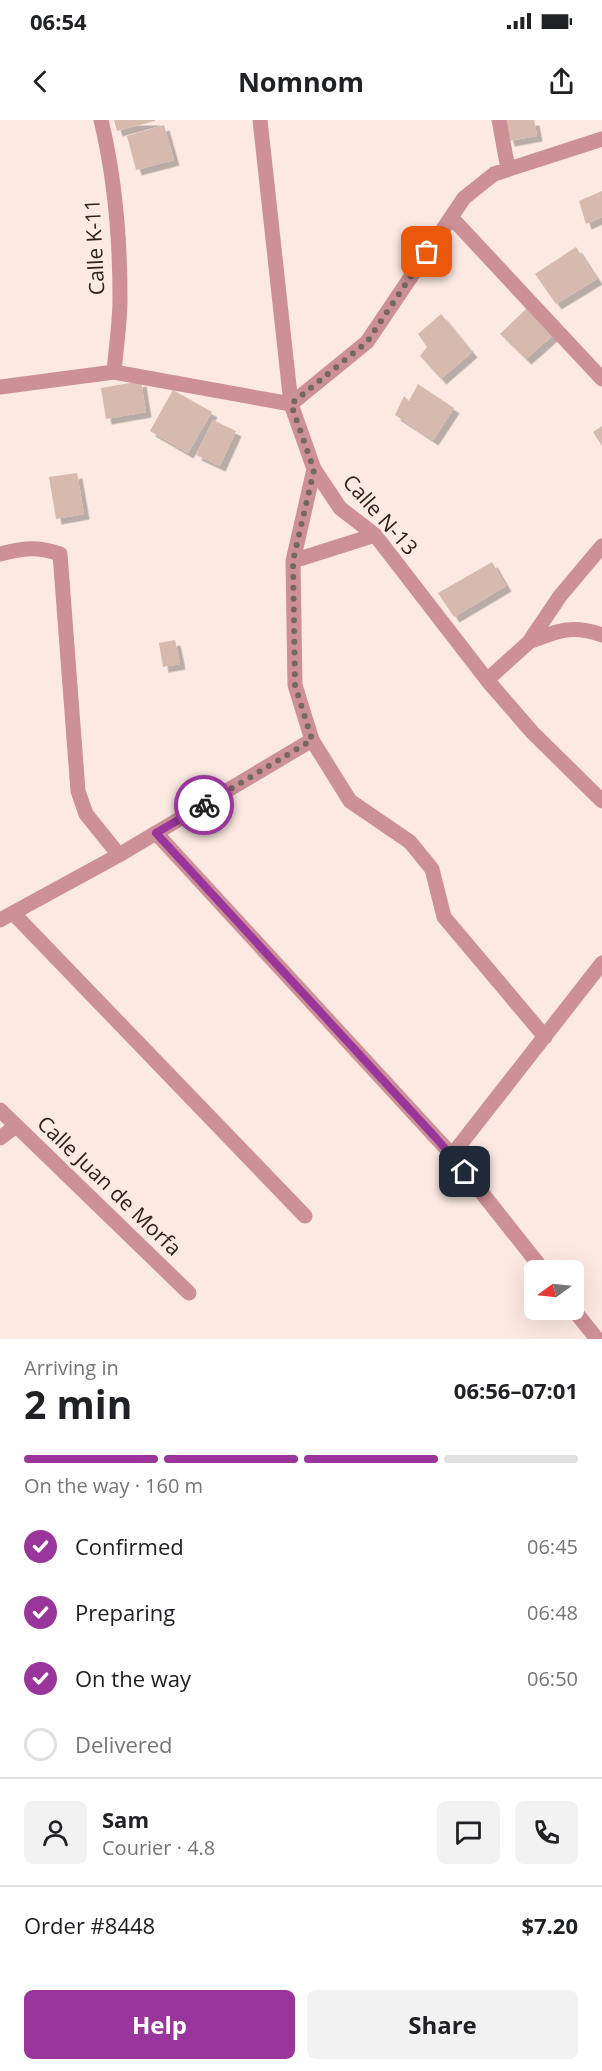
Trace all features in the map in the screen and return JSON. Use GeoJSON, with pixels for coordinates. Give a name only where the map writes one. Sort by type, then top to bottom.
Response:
{"type":"FeatureCollection","features":[{"type":"Feature","properties":{"kind":"street","name":"Calle K-11"},"geometry":{"type":"LineString","coordinates":[[101,120],[110,156],[117,228],[120,300],[114,372]]}},
{"type":"Feature","properties":{"kind":"street","name":"Calle N-13"},"geometry":{"type":"LineString","coordinates":[[260,120],[291,404],[314,470],[340,508],[375,535],[487,680],[532,732],[602,801]]}},
{"type":"Feature","properties":{"kind":"street"},"geometry":{"type":"LineString","coordinates":[[499,120],[508,169]]}},
{"type":"Feature","properties":{"kind":"street"},"geometry":{"type":"LineString","coordinates":[[0,387],[114,372],[291,404],[367,342],[464,198],[494,174],[602,139]]}},
{"type":"Feature","properties":{"kind":"street"},"geometry":{"type":"LineString","coordinates":[[451,217],[602,379]]}},
{"type":"Feature","properties":{"kind":"street"},"geometry":{"type":"LineString","coordinates":[[314,470],[293,561],[295,685],[312,740],[350,801],[410,842],[432,869],[444,917],[545,1037]]}},
{"type":"Feature","properties":{"kind":"street"},"geometry":{"type":"LineString","coordinates":[[293,561],[375,535]]}},
{"type":"Feature","properties":{"kind":"street"},"geometry":{"type":"LineString","coordinates":[[487,680],[529,642],[560,596],[602,546]]}},
{"type":"Feature","properties":{"kind":"street"},"geometry":{"type":"LineString","coordinates":[[0,554],[22,548],[44,548],[60,554],[78,790],[86,814],[119,855]]}},
{"type":"Feature","properties":{"kind":"street"},"geometry":{"type":"LineString","coordinates":[[529,642],[562,629],[591,631],[602,635]]}},
{"type":"Feature","properties":{"kind":"street"},"geometry":{"type":"LineString","coordinates":[[305,1216],[7,916],[119,855],[312,740]]}},
{"type":"Feature","properties":{"kind":"street"},"geometry":{"type":"LineString","coordinates":[[156,833],[452,1155],[535,1260]]}},
{"type":"Feature","properties":{"kind":"street"},"geometry":{"type":"LineString","coordinates":[[452,1155],[602,963]]}},
{"type":"Feature","properties":{"kind":"street","name":"Calle Juan de Morfa"},"geometry":{"type":"LineString","coordinates":[[0,1110],[189,1293]]}},
{"type":"Feature","properties":{"kind":"street"},"geometry":{"type":"LineString","coordinates":[[0,1138],[16,1126]]}},
{"type":"Feature","properties":{"kind":"street"},"geometry":{"type":"LineString","coordinates":[[582,1320],[597,1339]]}},
{"type":"Feature","properties":{"kind":"building"},"geometry":{"type":"Polygon","coordinates":[[[114,120],[155,120],[155,121],[117,131],[114,120]]]}},
{"type":"Feature","properties":{"kind":"building"},"geometry":{"type":"Polygon","coordinates":[[[503,120],[534,120],[537,136],[509,141],[503,120]]]}},
{"type":"Feature","properties":{"kind":"building"},"geometry":{"type":"Polygon","coordinates":[[[164,125],[174,160],[136,170],[127,136],[164,125]]]}},
{"type":"Feature","properties":{"kind":"building"},"geometry":{"type":"Polygon","coordinates":[[[602,191],[602,217],[586,224],[579,201],[602,191]]]}},
{"type":"Feature","properties":{"kind":"building"},"geometry":{"type":"Polygon","coordinates":[[[576,247],[597,279],[556,304],[535,274],[576,247]]]}},
{"type":"Feature","properties":{"kind":"building"},"geometry":{"type":"Polygon","coordinates":[[[527,308],[552,336],[526,359],[500,334],[527,308]]]}},
{"type":"Feature","properties":{"kind":"building"},"geometry":{"type":"Polygon","coordinates":[[[441,314],[472,352],[441,379],[420,356],[427,347],[418,334],[441,314]]]}},
{"type":"Feature","properties":{"kind":"building"},"geometry":{"type":"Polygon","coordinates":[[[141,381],[146,412],[106,419],[101,388],[141,381]]]}},
{"type":"Feature","properties":{"kind":"building"},"geometry":{"type":"Polygon","coordinates":[[[418,384],[454,408],[433,440],[395,415],[404,396],[409,401],[418,384]]]}},
{"type":"Feature","properties":{"kind":"building"},"geometry":{"type":"Polygon","coordinates":[[[173,390],[212,412],[188,453],[150,431],[173,390]]]}},
{"type":"Feature","properties":{"kind":"building"},"geometry":{"type":"Polygon","coordinates":[[[213,420],[236,431],[220,466],[196,455],[213,420]]]}},
{"type":"Feature","properties":{"kind":"building"},"geometry":{"type":"Polygon","coordinates":[[[602,426],[602,446],[593,432],[602,426]]]}},
{"type":"Feature","properties":{"kind":"building"},"geometry":{"type":"Polygon","coordinates":[[[77,473],[84,514],[56,519],[49,477],[77,473]]]}},
{"type":"Feature","properties":{"kind":"building"},"geometry":{"type":"Polygon","coordinates":[[[492,562],[506,586],[454,617],[438,593],[492,562]]]}},
{"type":"Feature","properties":{"kind":"building"},"geometry":{"type":"Polygon","coordinates":[[[175,640],[180,664],[163,667],[159,643],[175,640]]]}},
{"type":"Feature","properties":{"kind":"way so far"},"geometry":{"type":"LineString","coordinates":[[204,805],[312,740],[295,685],[293,561],[314,470],[291,404],[367,342],[427,252]]}},
{"type":"Feature","properties":{"kind":"route"},"geometry":{"type":"LineString","coordinates":[[204,805],[156,833],[452,1155],[465,1172]]}}]}
